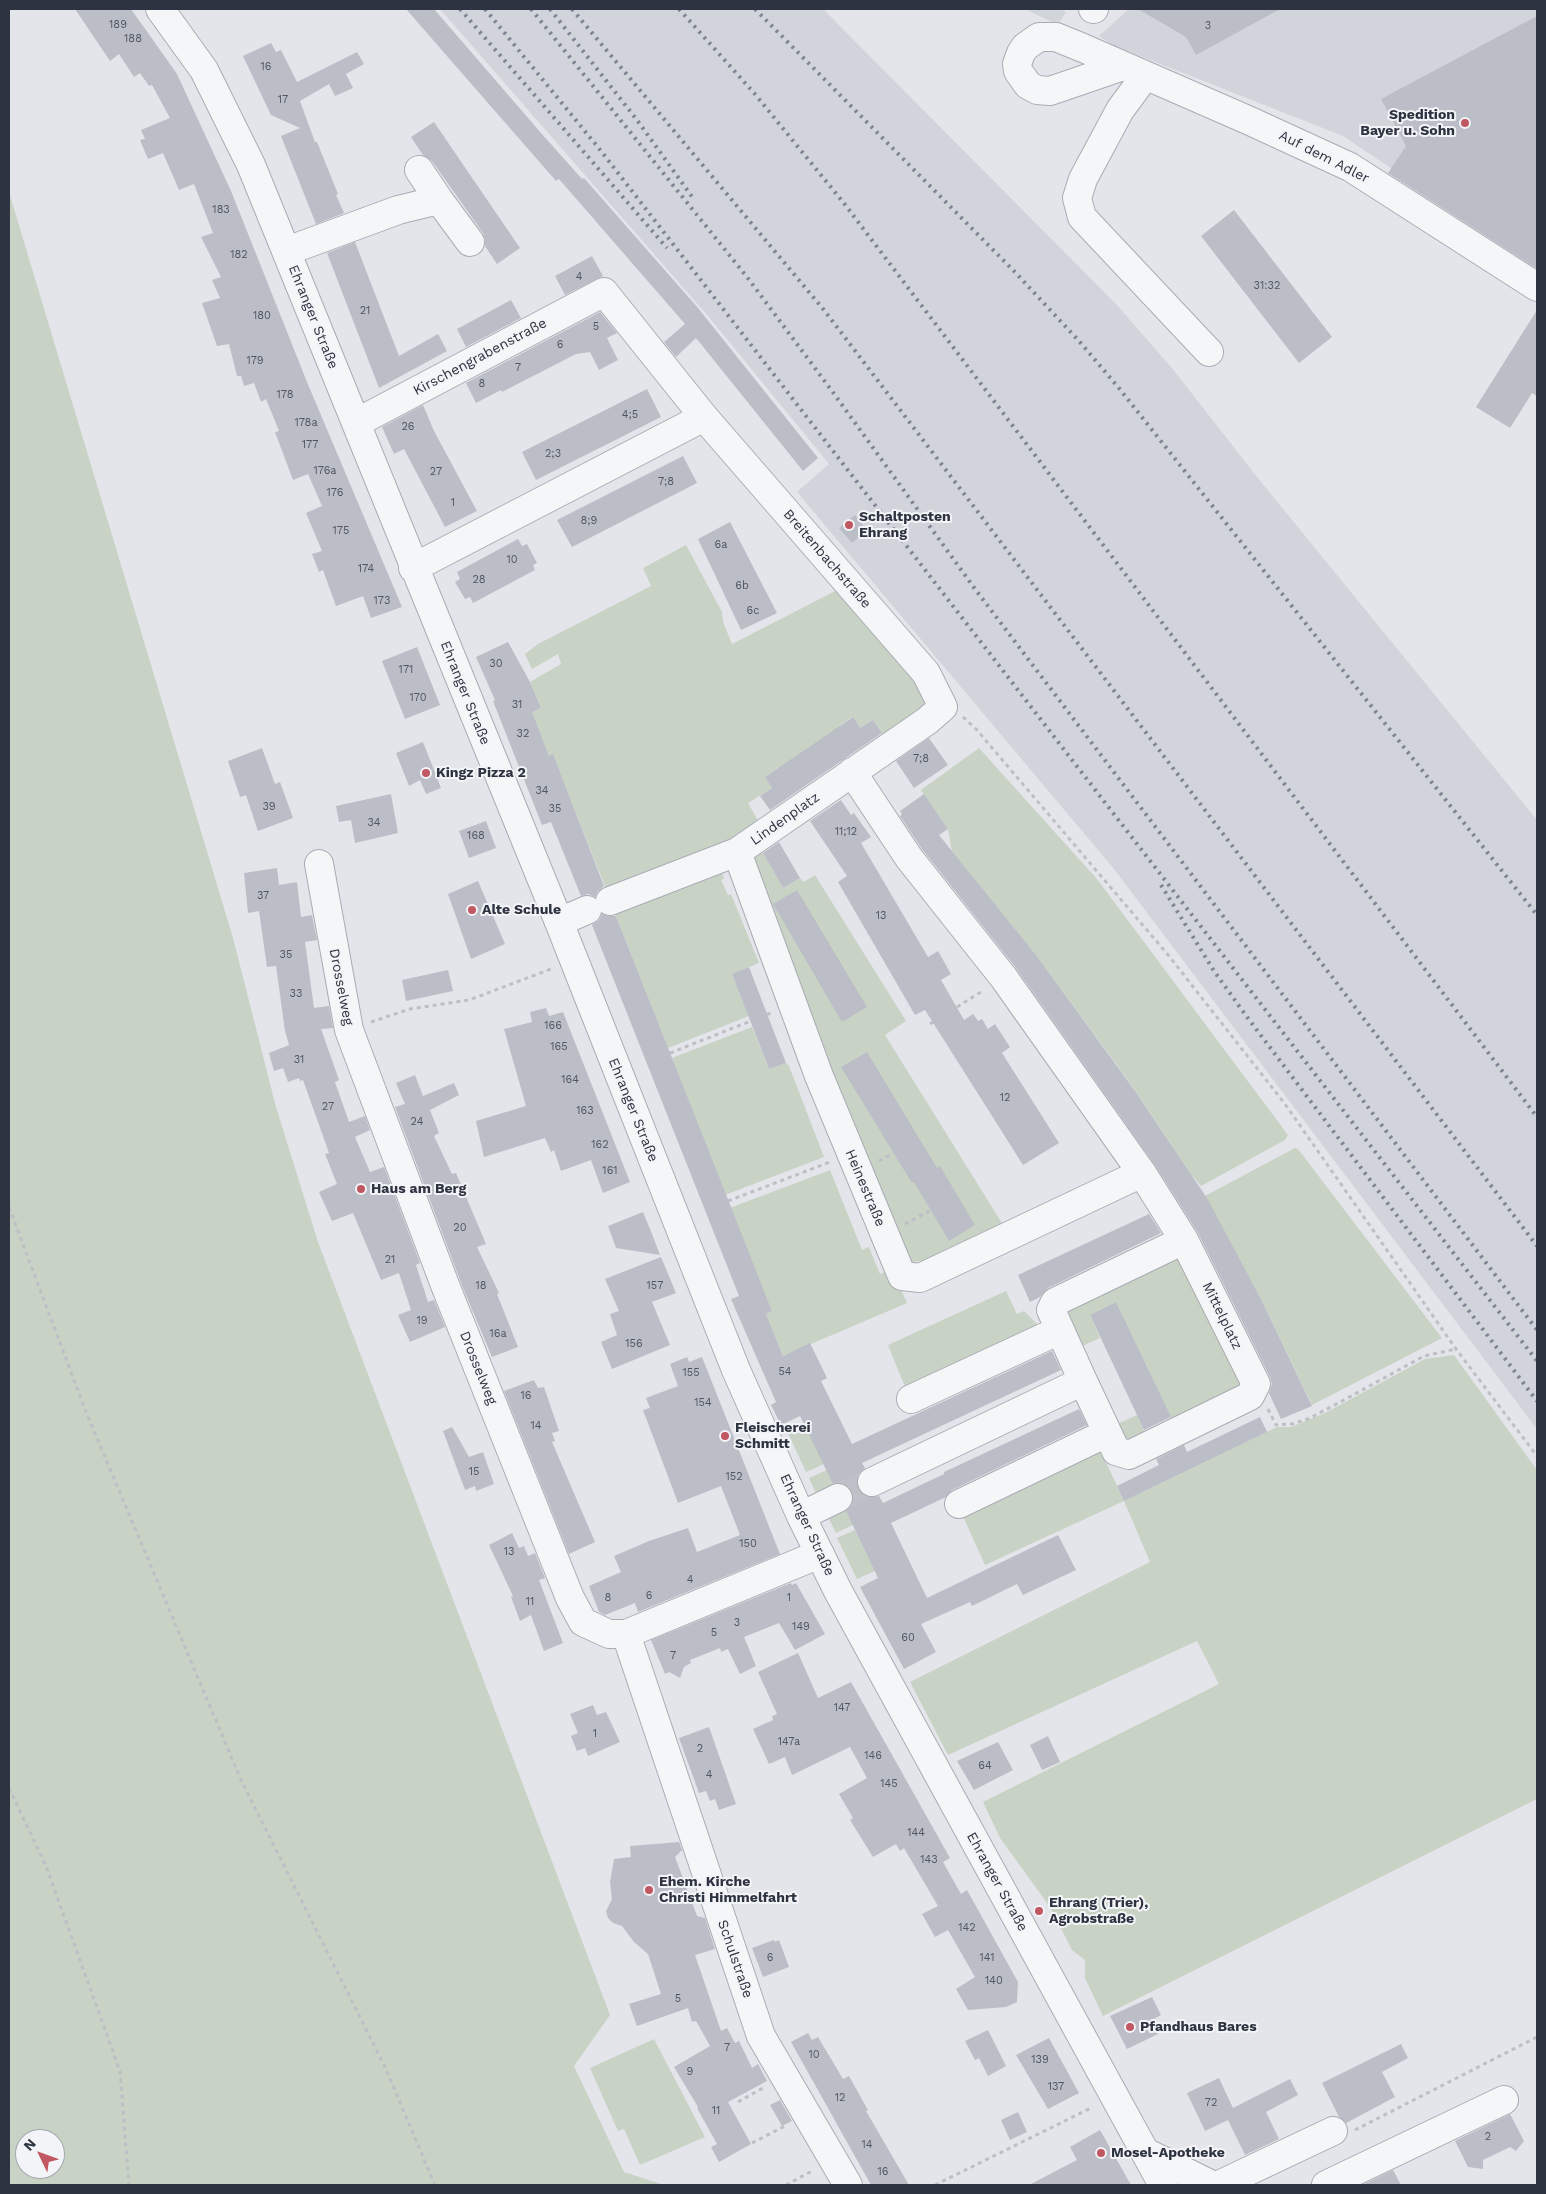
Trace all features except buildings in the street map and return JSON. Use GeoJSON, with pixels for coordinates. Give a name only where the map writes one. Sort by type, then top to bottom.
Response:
{"type":"FeatureCollection","features":[{"type":"Feature","properties":{"kind":"street","name":"Ehranger Straße"},"geometry":{"type":"LineString","coordinates":[[160,9],[204,70],[251,165],[287,250],[413,568],[559,922],[736,1370],[801,1516],[843,1600],[1164,2185]]}},
{"type":"Feature","properties":{"kind":"street","name":"Auf dem Adler"},"geometry":{"type":"LineString","coordinates":[[1209,352],[1082,216],[1077,198],[1083,178],[1120,110],[1134,71],[1250,120],[1350,167],[1537,287]]}},
{"type":"Feature","properties":{"kind":"street"},"geometry":{"type":"LineString","coordinates":[[419,170],[470,242]]}},
{"type":"Feature","properties":{"kind":"street"},"geometry":{"type":"LineString","coordinates":[[287,250],[389,213],[439,200]]}},
{"type":"Feature","properties":{"kind":"street","name":"Kirschengrabenstraße"},"geometry":{"type":"LineString","coordinates":[[356,423],[604,292]]}},
{"type":"Feature","properties":{"kind":"street","name":"Breitenbachstraße"},"geometry":{"type":"LineString","coordinates":[[604,292],[704,417],[926,673],[943,707]]}},
{"type":"Feature","properties":{"kind":"street"},"geometry":{"type":"LineString","coordinates":[[413,568],[704,417]]}},
{"type":"Feature","properties":{"kind":"street","name":"Lindenplatz"},"geometry":{"type":"LineString","coordinates":[[559,922],[737,852],[943,707]]}},
{"type":"Feature","properties":{"kind":"street"},"geometry":{"type":"LineString","coordinates":[[852,772],[909,858],[1004,978],[1142,1172],[1184,1240],[1055,1302],[1051,1310],[1116,1451],[1129,1455],[1250,1396],[1256,1384]]}},
{"type":"Feature","properties":{"kind":"street","name":"Heinestraße"},"geometry":{"type":"LineString","coordinates":[[737,852],[850,1154],[902,1276],[920,1278],[1142,1172]]}},
{"type":"Feature","properties":{"kind":"street","name":"Drosselweg"},"geometry":{"type":"LineString","coordinates":[[319,864],[349,1030],[446,1285],[570,1598],[583,1622],[609,1634],[626,1634]]}},
{"type":"Feature","properties":{"kind":"street","name":"Mittelplatz"},"geometry":{"type":"LineString","coordinates":[[1184,1240],[1256,1384]]}},
{"type":"Feature","properties":{"kind":"street"},"geometry":{"type":"LineString","coordinates":[[911,1399],[1060,1330]]}},
{"type":"Feature","properties":{"kind":"street"},"geometry":{"type":"LineString","coordinates":[[872,1482],[1083,1381]]}},
{"type":"Feature","properties":{"kind":"street"},"geometry":{"type":"LineString","coordinates":[[959,1504],[1107,1433]]}},
{"type":"Feature","properties":{"kind":"street"},"geometry":{"type":"LineString","coordinates":[[801,1516],[838,1498]]}},
{"type":"Feature","properties":{"kind":"street"},"geometry":{"type":"LineString","coordinates":[[626,1634],[820,1554]]}},
{"type":"Feature","properties":{"kind":"street","name":"Schulstraße"},"geometry":{"type":"LineString","coordinates":[[626,1634],[761,2036],[848,2185]]}},
{"type":"Feature","properties":{"kind":"street"},"geometry":{"type":"LineString","coordinates":[[1326,2185],[1504,2100]]}},
{"type":"Feature","properties":{"kind":"street"},"geometry":{"type":"LineString","coordinates":[[1219,2185],[1333,2131]]}},
{"type":"Feature","properties":{"kind":"street"},"geometry":{"type":"LineString","coordinates":[[1145,2152],[1212,2185]]}},
{"type":"Feature","properties":{"kind":"path"},"geometry":{"type":"LineString","coordinates":[[943,707],[957,711],[976,729],[1169,956],[1285,1104],[1456,1349],[1537,1456]]}},
{"type":"Feature","properties":{"kind":"path"},"geometry":{"type":"LineString","coordinates":[[393,1014],[410,1009],[468,1000],[573,961]]}},
{"type":"Feature","properties":{"kind":"path"},"geometry":{"type":"LineString","coordinates":[[930,1024],[1004,978]]}},
{"type":"Feature","properties":{"kind":"path"},"geometry":{"type":"LineString","coordinates":[[670,1053],[793,1004]]}},
{"type":"Feature","properties":{"kind":"path"},"geometry":{"type":"LineString","coordinates":[[728,1201],[850,1154]]}},
{"type":"Feature","properties":{"kind":"path"},"geometry":{"type":"LineString","coordinates":[[9,1207],[86,1412],[241,1780],[386,2067],[435,2185]]}},
{"type":"Feature","properties":{"kind":"path"},"geometry":{"type":"LineString","coordinates":[[1256,1384],[1276,1425],[1292,1424],[1337,1404],[1424,1356],[1456,1349]]}},
{"type":"Feature","properties":{"kind":"path"},"geometry":{"type":"LineString","coordinates":[[9,1788],[46,1866],[120,2072],[129,2185]]}},
{"type":"Feature","properties":{"kind":"path"},"geometry":{"type":"LineString","coordinates":[[1333,2131],[1354,2131],[1537,2037]]}},
{"type":"Feature","properties":{"kind":"path"},"geometry":{"type":"LineString","coordinates":[[700,2054],[715,2081],[770,2051]]}},
{"type":"Feature","properties":{"kind":"path"},"geometry":{"type":"LineString","coordinates":[[738,2102],[771,2083]]}},
{"type":"Feature","properties":{"kind":"path"},"geometry":{"type":"LineString","coordinates":[[935,2185],[1114,2096]]}},
{"type":"Feature","properties":{"kind":"path"},"geometry":{"type":"LineString","coordinates":[[752,2143],[808,2115]]}},
{"type":"Feature","properties":{"kind":"path"},"geometry":{"type":"LineString","coordinates":[[786,2185],[816,2169]]}},
{"type":"Feature","properties":{"kind":"shaded area"},"geometry":{"type":"Polygon","coordinates":[[[440,9],[823,9],[1115,303],[1172,368],[1257,477],[1537,820],[1537,1429],[1114,869],[797,492],[829,464],[708,316],[440,9]]]}},
{"type":"Feature","properties":{"kind":"shaded area"},"geometry":{"type":"Polygon","coordinates":[[[1025,9],[1060,9],[1066,12],[1058,25],[1025,9]]]}},
{"type":"Feature","properties":{"kind":"shaded area"},"geometry":{"type":"Polygon","coordinates":[[[1129,9],[1537,9],[1537,266],[1343,136],[1112,45],[1099,36],[1129,9]]]}},
{"type":"Feature","properties":{"kind":"green space"},"geometry":{"type":"Polygon","coordinates":[[[9,192],[233,938],[276,1107],[318,1242],[610,2015],[574,2066],[624,2172],[664,2185],[9,2185],[9,192]]]}},
{"type":"Feature","properties":{"kind":"green space"},"geometry":{"type":"Polygon","coordinates":[[[686,545],[722,612],[723,622],[732,644],[843,587],[928,696],[924,708],[886,739],[873,720],[860,728],[852,717],[839,726],[846,737],[815,743],[802,752],[786,779],[778,768],[765,777],[772,788],[748,803],[761,826],[724,849],[608,894],[553,755],[549,756],[531,712],[541,708],[530,682],[561,664],[558,654],[532,669],[525,654],[538,644],[651,586],[643,568],[686,545]]]}},
{"type":"Feature","properties":{"kind":"green space"},"geometry":{"type":"Polygon","coordinates":[[[979,748],[1097,879],[1288,1135],[1285,1140],[1201,1186],[1191,1174],[1130,1083],[1036,955],[952,852],[948,829],[921,790],[979,748]]]}},
{"type":"Feature","properties":{"kind":"green space"},"geometry":{"type":"Polygon","coordinates":[[[761,849],[783,888],[800,878],[804,882],[815,875],[906,1021],[885,1035],[1005,1228],[926,1266],[920,1261],[905,1263],[750,861],[761,849]]]}},
{"type":"Feature","properties":{"kind":"green space"},"geometry":{"type":"Polygon","coordinates":[[[719,866],[724,878],[721,880],[728,895],[731,894],[759,963],[732,974],[749,1016],[668,1048],[613,908],[719,866]]]}},
{"type":"Feature","properties":{"kind":"green space"},"geometry":{"type":"Polygon","coordinates":[[[752,1027],[769,1069],[786,1063],[789,1066],[824,1157],[725,1195],[672,1058],[752,1027]]]}},
{"type":"Feature","properties":{"kind":"green space"},"geometry":{"type":"Polygon","coordinates":[[[1295,1148],[1298,1149],[1442,1338],[1312,1405],[1262,1301],[1205,1196],[1295,1148]]]}},
{"type":"Feature","properties":{"kind":"green space"},"geometry":{"type":"Polygon","coordinates":[[[830,1170],[862,1250],[869,1247],[880,1274],[892,1269],[907,1303],[783,1356],[766,1314],[772,1311],[730,1208],[830,1170]]]}},
{"type":"Feature","properties":{"kind":"green space"},"geometry":{"type":"Polygon","coordinates":[[[1174,1259],[1184,1262],[1245,1388],[1243,1392],[1135,1446],[1121,1444],[1113,1426],[1137,1415],[1147,1438],[1174,1425],[1116,1302],[1090,1315],[1100,1338],[1076,1349],[1063,1314],[1174,1259]]]}},
{"type":"Feature","properties":{"kind":"green space"},"geometry":{"type":"Polygon","coordinates":[[[1006,1291],[1017,1314],[1024,1311],[1043,1330],[907,1392],[888,1345],[1006,1291]]]}},
{"type":"Feature","properties":{"kind":"green space"},"geometry":{"type":"Polygon","coordinates":[[[1454,1355],[1537,1470],[1537,1799],[1103,2016],[1085,1978],[1085,1960],[1072,1950],[1050,1907],[1000,1838],[983,1802],[1219,1684],[1197,1641],[948,1755],[910,1682],[1150,1562],[1124,1501],[1277,1427],[1291,1427],[1325,1413],[1425,1359],[1454,1355]]]}},
{"type":"Feature","properties":{"kind":"green space"},"geometry":{"type":"Polygon","coordinates":[[[804,1423],[824,1464],[806,1472],[787,1431],[804,1423]]]}},
{"type":"Feature","properties":{"kind":"green space"},"geometry":{"type":"Polygon","coordinates":[[[1099,1447],[1124,1501],[985,1565],[961,1512],[1099,1447]]]}},
{"type":"Feature","properties":{"kind":"green space"},"geometry":{"type":"Polygon","coordinates":[[[827,1470],[835,1488],[818,1498],[809,1478],[827,1470]]]}},
{"type":"Feature","properties":{"kind":"green space"},"geometry":{"type":"Polygon","coordinates":[[[844,1506],[853,1525],[836,1533],[826,1513],[844,1506]]]}},
{"type":"Feature","properties":{"kind":"green space"},"geometry":{"type":"Polygon","coordinates":[[[855,1530],[875,1571],[857,1579],[837,1538],[855,1530]]]}},
{"type":"Feature","properties":{"kind":"green space"},"geometry":{"type":"Polygon","coordinates":[[[654,2039],[705,2137],[640,2165],[624,2129],[618,2131],[590,2068],[654,2039]]]}},
{"type":"Feature","properties":{"kind":"tunnel"},"geometry":{"type":"LineString","coordinates":[[838,1498],[872,1482]]}},
{"type":"Feature","properties":{"kind":"railway"},"geometry":{"type":"LineString","coordinates":[[460,9],[667,248]]}},
{"type":"Feature","properties":{"kind":"railway"},"geometry":{"type":"LineString","coordinates":[[485,9],[601,151],[1537,1361]]}},
{"type":"Feature","properties":{"kind":"railway"},"geometry":{"type":"LineString","coordinates":[[531,9],[747,277],[975,589],[1537,1330]]}},
{"type":"Feature","properties":{"kind":"railway"},"geometry":{"type":"LineString","coordinates":[[550,9],[637,120],[693,198]]}},
{"type":"Feature","properties":{"kind":"railway"},"geometry":{"type":"LineString","coordinates":[[572,9],[824,310],[1537,1246]]}},
{"type":"Feature","properties":{"kind":"railway"},"geometry":{"type":"LineString","coordinates":[[679,9],[754,93],[843,202],[1537,1117]]}},
{"type":"Feature","properties":{"kind":"railway"},"geometry":{"type":"LineString","coordinates":[[755,9],[1012,269],[1079,341],[1118,387],[1537,915]]}},
{"type":"Feature","properties":{"kind":"railway"},"geometry":{"type":"LineString","coordinates":[[1161,885],[1214,971],[1247,1017],[1537,1401]]}},
{"type":"Feature","properties":{"kind":"place","name":"Spedition Bayer u. Sohn"},"geometry":{"type":"Point","coordinates":[1465,123]}},
{"type":"Feature","properties":{"kind":"place","name":"Schaltposten Ehrang"},"geometry":{"type":"Point","coordinates":[849,525]}},
{"type":"Feature","properties":{"kind":"place","name":"Kingz Pizza 2"},"geometry":{"type":"Point","coordinates":[426,773]}},
{"type":"Feature","properties":{"kind":"place","name":"Alte Schule"},"geometry":{"type":"Point","coordinates":[472,910]}},
{"type":"Feature","properties":{"kind":"place","name":"Haus am Berg"},"geometry":{"type":"Point","coordinates":[361,1189]}},
{"type":"Feature","properties":{"kind":"place","name":"Fleischerei Schmitt"},"geometry":{"type":"Point","coordinates":[725,1436]}},
{"type":"Feature","properties":{"kind":"place","name":"Ehem. Kirche Christi Himmelfahrt"},"geometry":{"type":"Point","coordinates":[649,1890]}},
{"type":"Feature","properties":{"kind":"place","name":"Ehrang (Trier), Agrobstraße"},"geometry":{"type":"Point","coordinates":[1039,1911]}},
{"type":"Feature","properties":{"kind":"place","name":"Pfandhaus Bares"},"geometry":{"type":"Point","coordinates":[1130,2027]}},
{"type":"Feature","properties":{"kind":"place","name":"Mosel-Apotheke"},"geometry":{"type":"Point","coordinates":[1101,2153]}}]}
